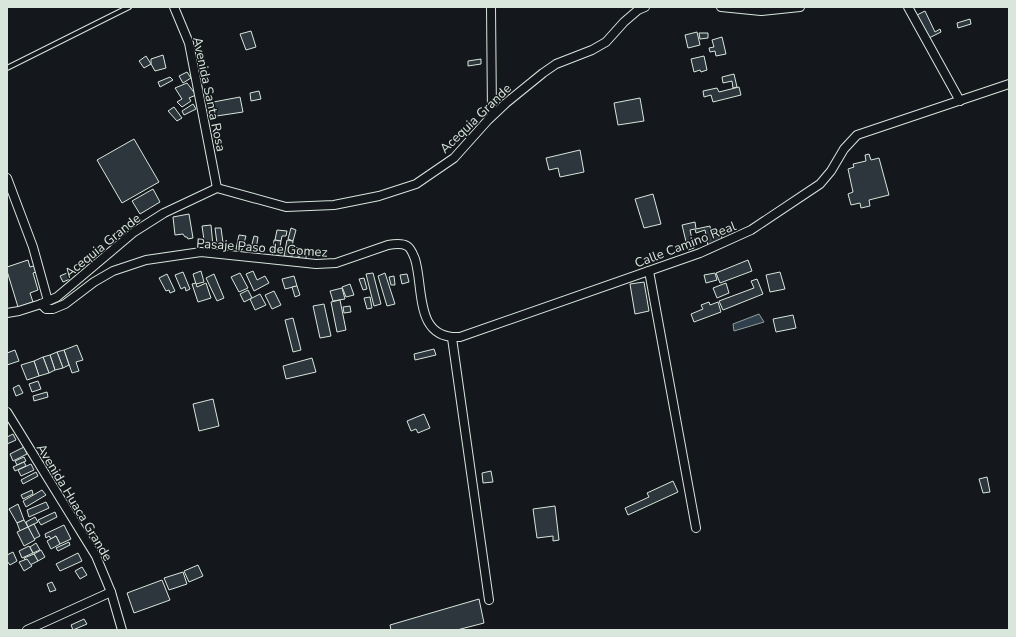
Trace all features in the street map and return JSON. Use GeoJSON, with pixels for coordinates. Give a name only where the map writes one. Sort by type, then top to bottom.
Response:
{"type":"FeatureCollection","features":[{"type":"Feature","properties":{"kind":"street","name":"Avenida Santa Rosa"},"geometry":{"type":"LineString","coordinates":[[174,7],[188,43],[217,188]]}},
{"type":"Feature","properties":{"kind":"street"},"geometry":{"type":"LineString","coordinates":[[491,7],[492,116]]}},
{"type":"Feature","properties":{"kind":"street","name":"Acequia Grande"},"geometry":{"type":"LineString","coordinates":[[7,312],[19,311],[57,297],[134,232],[164,213],[217,188],[286,207],[334,205],[380,196],[416,184],[454,158],[492,116],[543,72],[556,64],[592,50],[606,42],[624,22],[638,10],[645,7]]}},
{"type":"Feature","properties":{"kind":"street"},"geometry":{"type":"LineString","coordinates":[[721,7],[761,11],[800,7]]}},
{"type":"Feature","properties":{"kind":"street"},"geometry":{"type":"LineString","coordinates":[[908,7],[960,100]]}},
{"type":"Feature","properties":{"kind":"street","name":"Calle Camino Real"},"geometry":{"type":"LineString","coordinates":[[452,338],[460,337],[700,253],[757,226],[820,184],[831,171],[844,149],[857,136],[1009,84]]}},
{"type":"Feature","properties":{"kind":"street"},"geometry":{"type":"LineString","coordinates":[[7,178],[33,247],[45,302]]}},
{"type":"Feature","properties":{"kind":"street","name":"Pasaje Paso de Gomez"},"geometry":{"type":"LineString","coordinates":[[45,302],[46,308],[53,309],[65,304],[94,282],[114,271],[146,260],[201,252],[316,264],[336,263],[388,245],[397,244],[407,246],[413,252],[418,269],[423,310],[428,321],[435,331],[452,338]]}},
{"type":"Feature","properties":{"kind":"street"},"geometry":{"type":"LineString","coordinates":[[649,271],[696,528]]}},
{"type":"Feature","properties":{"kind":"street"},"geometry":{"type":"LineString","coordinates":[[452,338],[489,600]]}},
{"type":"Feature","properties":{"kind":"street","name":"Avenida Huaca Grande"},"geometry":{"type":"LineString","coordinates":[[7,412],[96,556],[111,592],[122,630]]}},
{"type":"Feature","properties":{"kind":"street"},"geometry":{"type":"LineString","coordinates":[[27,630],[111,592]]}},
{"type":"Feature","properties":{"kind":"lane"},"geometry":{"type":"LineString","coordinates":[[7,68],[129,7]]}},
{"type":"Feature","properties":{"kind":"water"},"geometry":{"type":"Polygon","coordinates":[[[759,314],[764,322],[734,331],[733,324],[759,314]]]}},
{"type":"Feature","properties":{"kind":"building"},"geometry":{"type":"Polygon","coordinates":[[[925,11],[935,32],[940,29],[941,32],[929,38],[917,15],[925,11]]]}},
{"type":"Feature","properties":{"kind":"building"},"geometry":{"type":"Polygon","coordinates":[[[970,19],[971,24],[958,28],[957,23],[970,19]]]}},
{"type":"Feature","properties":{"kind":"building"},"geometry":{"type":"Polygon","coordinates":[[[251,31],[256,47],[246,50],[240,34],[251,31]]]}},
{"type":"Feature","properties":{"kind":"building"},"geometry":{"type":"Polygon","coordinates":[[[697,32],[700,45],[688,48],[685,35],[697,32]]]}},
{"type":"Feature","properties":{"kind":"building"},"geometry":{"type":"Polygon","coordinates":[[[699,33],[708,33],[708,38],[700,39],[699,33]]]}},
{"type":"Feature","properties":{"kind":"building"},"geometry":{"type":"Polygon","coordinates":[[[722,37],[726,54],[716,56],[715,51],[710,52],[709,48],[714,47],[712,40],[722,37]]]}},
{"type":"Feature","properties":{"kind":"building"},"geometry":{"type":"Polygon","coordinates":[[[163,55],[166,68],[155,71],[151,64],[151,59],[163,55]]]}},
{"type":"Feature","properties":{"kind":"building"},"geometry":{"type":"Polygon","coordinates":[[[146,56],[151,64],[144,68],[139,61],[146,56]]]}},
{"type":"Feature","properties":{"kind":"building"},"geometry":{"type":"Polygon","coordinates":[[[704,56],[707,70],[694,72],[691,59],[704,56]]]}},
{"type":"Feature","properties":{"kind":"building"},"geometry":{"type":"Polygon","coordinates":[[[481,59],[481,64],[468,66],[468,61],[481,59]]]}},
{"type":"Feature","properties":{"kind":"building"},"geometry":{"type":"Polygon","coordinates":[[[187,72],[191,78],[183,83],[179,76],[187,72]]]}},
{"type":"Feature","properties":{"kind":"building"},"geometry":{"type":"Polygon","coordinates":[[[734,74],[737,87],[733,88],[732,81],[723,83],[722,77],[734,74]]]}},
{"type":"Feature","properties":{"kind":"building"},"geometry":{"type":"Polygon","coordinates":[[[170,77],[173,80],[160,87],[158,82],[170,77]]]}},
{"type":"Feature","properties":{"kind":"building"},"geometry":{"type":"Polygon","coordinates":[[[187,83],[196,95],[189,98],[191,101],[182,107],[177,102],[182,99],[175,88],[187,83]]]}},
{"type":"Feature","properties":{"kind":"building"},"geometry":{"type":"Polygon","coordinates":[[[739,87],[741,95],[713,102],[711,95],[704,97],[703,91],[717,88],[719,92],[739,87]]]}},
{"type":"Feature","properties":{"kind":"building"},"geometry":{"type":"Polygon","coordinates":[[[259,91],[261,99],[251,101],[250,93],[259,91]]]}},
{"type":"Feature","properties":{"kind":"building"},"geometry":{"type":"Polygon","coordinates":[[[240,97],[243,112],[210,117],[208,103],[240,97]]]}},
{"type":"Feature","properties":{"kind":"building"},"geometry":{"type":"Polygon","coordinates":[[[640,98],[644,121],[618,125],[614,103],[640,98]]]}},
{"type":"Feature","properties":{"kind":"building"},"geometry":{"type":"Polygon","coordinates":[[[193,104],[196,109],[184,115],[182,111],[193,104]]]}},
{"type":"Feature","properties":{"kind":"building"},"geometry":{"type":"Polygon","coordinates":[[[174,107],[182,118],[177,121],[168,111],[174,107]]]}},
{"type":"Feature","properties":{"kind":"building"},"geometry":{"type":"Polygon","coordinates":[[[134,139],[159,182],[122,203],[97,160],[134,139]]]}},
{"type":"Feature","properties":{"kind":"building"},"geometry":{"type":"Polygon","coordinates":[[[580,150],[584,172],[560,177],[558,168],[549,170],[546,158],[580,150]]]}},
{"type":"Feature","properties":{"kind":"building"},"geometry":{"type":"Polygon","coordinates":[[[869,154],[871,160],[879,158],[889,195],[869,200],[870,206],[861,208],[860,203],[851,205],[848,194],[853,192],[848,169],[854,167],[853,164],[866,161],[865,155],[869,154]]]}},
{"type":"Feature","properties":{"kind":"building"},"geometry":{"type":"Polygon","coordinates":[[[153,189],[160,202],[140,214],[132,201],[153,189]]]}},
{"type":"Feature","properties":{"kind":"building"},"geometry":{"type":"Polygon","coordinates":[[[653,194],[661,224],[644,228],[635,199],[653,194]]]}},
{"type":"Feature","properties":{"kind":"building"},"geometry":{"type":"Polygon","coordinates":[[[189,214],[193,238],[188,239],[183,234],[175,235],[173,217],[189,214]]]}},
{"type":"Feature","properties":{"kind":"building"},"geometry":{"type":"Polygon","coordinates":[[[695,222],[696,229],[710,226],[711,232],[720,230],[723,242],[708,246],[705,230],[696,233],[695,229],[690,230],[694,248],[688,250],[682,225],[695,222]]]}},
{"type":"Feature","properties":{"kind":"building"},"geometry":{"type":"Polygon","coordinates":[[[211,225],[213,246],[205,247],[202,226],[211,225]]]}},
{"type":"Feature","properties":{"kind":"building"},"geometry":{"type":"Polygon","coordinates":[[[215,228],[221,228],[224,250],[218,251],[215,228]]]}},
{"type":"Feature","properties":{"kind":"building"},"geometry":{"type":"Polygon","coordinates":[[[291,228],[296,230],[293,241],[288,239],[291,228]]]}},
{"type":"Feature","properties":{"kind":"building"},"geometry":{"type":"Polygon","coordinates":[[[277,230],[287,231],[286,236],[282,236],[281,241],[275,240],[277,230]]]}},
{"type":"Feature","properties":{"kind":"building"},"geometry":{"type":"Polygon","coordinates":[[[239,235],[246,236],[242,250],[236,249],[239,235]]]}},
{"type":"Feature","properties":{"kind":"building"},"geometry":{"type":"Polygon","coordinates":[[[254,236],[258,237],[256,249],[251,248],[254,236]]]}},
{"type":"Feature","properties":{"kind":"building"},"geometry":{"type":"Polygon","coordinates":[[[274,240],[281,241],[278,260],[272,259],[274,240]]]}},
{"type":"Feature","properties":{"kind":"building"},"geometry":{"type":"Polygon","coordinates":[[[287,240],[293,241],[291,257],[284,256],[287,240]]]}},
{"type":"Feature","properties":{"kind":"building"},"geometry":{"type":"Polygon","coordinates":[[[293,247],[299,248],[298,259],[292,259],[293,247]]]}},
{"type":"Feature","properties":{"kind":"building"},"geometry":{"type":"Polygon","coordinates":[[[300,250],[306,250],[306,260],[299,259],[300,250]]]}},
{"type":"Feature","properties":{"kind":"building"},"geometry":{"type":"Polygon","coordinates":[[[28,260],[30,267],[37,265],[39,271],[33,273],[38,290],[30,293],[33,302],[18,307],[7,267],[28,260]]]}},
{"type":"Feature","properties":{"kind":"building"},"geometry":{"type":"Polygon","coordinates":[[[748,260],[752,271],[720,283],[716,273],[748,260]]]}},
{"type":"Feature","properties":{"kind":"building"},"geometry":{"type":"Polygon","coordinates":[[[201,271],[204,282],[196,284],[193,274],[201,271]]]}},
{"type":"Feature","properties":{"kind":"building"},"geometry":{"type":"Polygon","coordinates":[[[253,271],[257,280],[265,276],[269,283],[254,291],[246,274],[253,271]]]}},
{"type":"Feature","properties":{"kind":"building"},"geometry":{"type":"Polygon","coordinates":[[[183,272],[190,289],[186,291],[185,287],[181,289],[175,275],[183,272]]]}},
{"type":"Feature","properties":{"kind":"building"},"geometry":{"type":"Polygon","coordinates":[[[780,272],[785,289],[770,292],[766,275],[780,272]]]}},
{"type":"Feature","properties":{"kind":"building"},"geometry":{"type":"Polygon","coordinates":[[[67,273],[70,279],[63,282],[60,276],[67,273]]]}},
{"type":"Feature","properties":{"kind":"building"},"geometry":{"type":"Polygon","coordinates":[[[240,273],[248,288],[239,292],[231,277],[240,273]]]}},
{"type":"Feature","properties":{"kind":"building"},"geometry":{"type":"Polygon","coordinates":[[[373,273],[381,304],[374,306],[366,274],[373,273]]]}},
{"type":"Feature","properties":{"kind":"building"},"geometry":{"type":"Polygon","coordinates":[[[385,273],[395,304],[387,306],[378,276],[385,273]]]}},
{"type":"Feature","properties":{"kind":"building"},"geometry":{"type":"Polygon","coordinates":[[[715,273],[717,280],[706,283],[704,275],[715,273]]]}},
{"type":"Feature","properties":{"kind":"building"},"geometry":{"type":"Polygon","coordinates":[[[167,274],[175,291],[170,293],[169,290],[166,291],[159,278],[167,274]]]}},
{"type":"Feature","properties":{"kind":"building"},"geometry":{"type":"Polygon","coordinates":[[[214,274],[224,298],[217,301],[206,278],[214,274]]]}},
{"type":"Feature","properties":{"kind":"building"},"geometry":{"type":"Polygon","coordinates":[[[407,274],[409,282],[402,284],[400,275],[407,274]]]}},
{"type":"Feature","properties":{"kind":"building"},"geometry":{"type":"Polygon","coordinates":[[[294,276],[297,286],[285,289],[282,279],[294,276]]]}},
{"type":"Feature","properties":{"kind":"building"},"geometry":{"type":"Polygon","coordinates":[[[394,276],[395,285],[391,285],[389,277],[394,276]]]}},
{"type":"Feature","properties":{"kind":"building"},"geometry":{"type":"Polygon","coordinates":[[[364,278],[367,289],[363,290],[359,279],[364,278]]]}},
{"type":"Feature","properties":{"kind":"building"},"geometry":{"type":"Polygon","coordinates":[[[757,279],[763,294],[723,310],[719,301],[754,288],[751,281],[757,279]]]}},
{"type":"Feature","properties":{"kind":"building"},"geometry":{"type":"Polygon","coordinates":[[[644,282],[649,311],[635,314],[630,284],[644,282]]]}},
{"type":"Feature","properties":{"kind":"building"},"geometry":{"type":"Polygon","coordinates":[[[196,283],[197,287],[206,283],[211,298],[198,302],[192,284],[196,283]]]}},
{"type":"Feature","properties":{"kind":"building"},"geometry":{"type":"Polygon","coordinates":[[[726,283],[729,293],[717,298],[713,288],[726,283]]]}},
{"type":"Feature","properties":{"kind":"building"},"geometry":{"type":"Polygon","coordinates":[[[350,284],[354,295],[346,297],[342,287],[350,284]]]}},
{"type":"Feature","properties":{"kind":"building"},"geometry":{"type":"Polygon","coordinates":[[[297,286],[300,295],[295,297],[292,287],[297,286]]]}},
{"type":"Feature","properties":{"kind":"building"},"geometry":{"type":"Polygon","coordinates":[[[342,288],[345,299],[333,301],[330,291],[342,288]]]}},
{"type":"Feature","properties":{"kind":"building"},"geometry":{"type":"Polygon","coordinates":[[[248,290],[252,298],[244,302],[240,294],[248,290]]]}},
{"type":"Feature","properties":{"kind":"building"},"geometry":{"type":"Polygon","coordinates":[[[274,291],[281,305],[272,309],[265,295],[274,291]]]}},
{"type":"Feature","properties":{"kind":"building"},"geometry":{"type":"Polygon","coordinates":[[[260,294],[266,305],[255,310],[250,299],[260,294]]]}},
{"type":"Feature","properties":{"kind":"building"},"geometry":{"type":"Polygon","coordinates":[[[370,297],[372,308],[367,309],[364,298],[370,297]]]}},
{"type":"Feature","properties":{"kind":"building"},"geometry":{"type":"Polygon","coordinates":[[[340,300],[346,330],[337,332],[331,302],[340,300]]]}},
{"type":"Feature","properties":{"kind":"building"},"geometry":{"type":"Polygon","coordinates":[[[709,302],[710,305],[718,302],[721,312],[694,322],[691,314],[703,309],[701,305],[709,302]]]}},
{"type":"Feature","properties":{"kind":"building"},"geometry":{"type":"Polygon","coordinates":[[[324,304],[331,336],[320,338],[313,306],[324,304]]]}},
{"type":"Feature","properties":{"kind":"building"},"geometry":{"type":"Polygon","coordinates":[[[350,306],[351,312],[344,313],[343,307],[350,306]]]}},
{"type":"Feature","properties":{"kind":"building"},"geometry":{"type":"Polygon","coordinates":[[[793,315],[796,328],[776,332],[773,319],[793,315]]]}},
{"type":"Feature","properties":{"kind":"building"},"geometry":{"type":"Polygon","coordinates":[[[293,318],[301,350],[293,352],[285,320],[293,318]]]}},
{"type":"Feature","properties":{"kind":"building"},"geometry":{"type":"Polygon","coordinates":[[[77,345],[83,360],[76,362],[79,371],[72,373],[64,350],[77,345]]]}},
{"type":"Feature","properties":{"kind":"building"},"geometry":{"type":"Polygon","coordinates":[[[434,349],[436,355],[415,360],[414,354],[434,349]]]}},
{"type":"Feature","properties":{"kind":"building"},"geometry":{"type":"Polygon","coordinates":[[[15,350],[19,361],[7,365],[7,353],[15,350]]]}},
{"type":"Feature","properties":{"kind":"building"},"geometry":{"type":"Polygon","coordinates":[[[64,350],[69,365],[63,368],[57,352],[64,350]]]}},
{"type":"Feature","properties":{"kind":"building"},"geometry":{"type":"Polygon","coordinates":[[[57,352],[63,368],[55,370],[50,355],[57,352]]]}},
{"type":"Feature","properties":{"kind":"building"},"geometry":{"type":"Polygon","coordinates":[[[50,355],[55,370],[49,373],[43,357],[50,355]]]}},
{"type":"Feature","properties":{"kind":"building"},"geometry":{"type":"Polygon","coordinates":[[[43,357],[49,373],[39,376],[34,361],[43,357]]]}},
{"type":"Feature","properties":{"kind":"building"},"geometry":{"type":"Polygon","coordinates":[[[312,358],[316,372],[286,379],[283,366],[312,358]]]}},
{"type":"Feature","properties":{"kind":"building"},"geometry":{"type":"Polygon","coordinates":[[[34,361],[39,376],[27,380],[21,365],[34,361]]]}},
{"type":"Feature","properties":{"kind":"building"},"geometry":{"type":"Polygon","coordinates":[[[38,381],[41,389],[32,392],[29,384],[38,381]]]}},
{"type":"Feature","properties":{"kind":"building"},"geometry":{"type":"Polygon","coordinates":[[[19,385],[23,393],[16,396],[13,388],[19,385]]]}},
{"type":"Feature","properties":{"kind":"building"},"geometry":{"type":"Polygon","coordinates":[[[47,392],[48,397],[34,401],[33,396],[47,392]]]}},
{"type":"Feature","properties":{"kind":"building"},"geometry":{"type":"Polygon","coordinates":[[[213,399],[219,426],[199,431],[193,404],[213,399]]]}},
{"type":"Feature","properties":{"kind":"building"},"geometry":{"type":"Polygon","coordinates":[[[424,414],[430,428],[418,433],[416,429],[411,431],[407,421],[424,414]]]}},
{"type":"Feature","properties":{"kind":"building"},"geometry":{"type":"Polygon","coordinates":[[[13,434],[16,440],[7,444],[7,437],[13,434]]]}},
{"type":"Feature","properties":{"kind":"building"},"geometry":{"type":"Polygon","coordinates":[[[24,447],[27,454],[13,461],[10,454],[24,447]]]}},
{"type":"Feature","properties":{"kind":"building"},"geometry":{"type":"Polygon","coordinates":[[[24,457],[26,461],[17,465],[15,461],[24,457]]]}},
{"type":"Feature","properties":{"kind":"building"},"geometry":{"type":"Polygon","coordinates":[[[24,462],[26,466],[15,471],[13,467],[24,462]]]}},
{"type":"Feature","properties":{"kind":"building"},"geometry":{"type":"Polygon","coordinates":[[[31,464],[34,470],[21,476],[18,470],[31,464]]]}},
{"type":"Feature","properties":{"kind":"building"},"geometry":{"type":"Polygon","coordinates":[[[491,471],[493,482],[483,483],[482,473],[491,471]]]}},
{"type":"Feature","properties":{"kind":"building"},"geometry":{"type":"Polygon","coordinates":[[[36,472],[38,476],[23,484],[21,480],[36,472]]]}},
{"type":"Feature","properties":{"kind":"building"},"geometry":{"type":"Polygon","coordinates":[[[987,477],[990,492],[983,493],[979,479],[987,477]]]}},
{"type":"Feature","properties":{"kind":"building"},"geometry":{"type":"Polygon","coordinates":[[[673,481],[678,492],[628,515],[625,508],[649,497],[647,493],[673,481]]]}},
{"type":"Feature","properties":{"kind":"building"},"geometry":{"type":"Polygon","coordinates":[[[32,490],[33,494],[23,499],[21,495],[32,490]]]}},
{"type":"Feature","properties":{"kind":"building"},"geometry":{"type":"Polygon","coordinates":[[[42,490],[46,495],[26,507],[23,501],[42,490]]]}},
{"type":"Feature","properties":{"kind":"building"},"geometry":{"type":"Polygon","coordinates":[[[46,502],[49,508],[29,517],[27,510],[46,502]]]}},
{"type":"Feature","properties":{"kind":"building"},"geometry":{"type":"Polygon","coordinates":[[[18,504],[24,520],[17,523],[9,509],[18,504]]]}},
{"type":"Feature","properties":{"kind":"building"},"geometry":{"type":"Polygon","coordinates":[[[555,506],[559,540],[553,541],[553,536],[537,538],[533,509],[555,506]]]}},
{"type":"Feature","properties":{"kind":"building"},"geometry":{"type":"Polygon","coordinates":[[[55,512],[57,517],[41,525],[38,520],[55,512]]]}},
{"type":"Feature","properties":{"kind":"building"},"geometry":{"type":"Polygon","coordinates":[[[35,517],[38,522],[28,527],[26,522],[35,517]]]}},
{"type":"Feature","properties":{"kind":"building"},"geometry":{"type":"Polygon","coordinates":[[[24,520],[28,527],[20,531],[17,523],[24,520]]]}},
{"type":"Feature","properties":{"kind":"building"},"geometry":{"type":"Polygon","coordinates":[[[34,524],[40,536],[34,539],[28,527],[34,524]]]}},
{"type":"Feature","properties":{"kind":"building"},"geometry":{"type":"Polygon","coordinates":[[[64,525],[71,539],[60,544],[56,536],[51,539],[49,536],[46,538],[45,534],[64,525]]]}},
{"type":"Feature","properties":{"kind":"building"},"geometry":{"type":"Polygon","coordinates":[[[28,527],[35,540],[24,546],[17,532],[28,527]]]}},
{"type":"Feature","properties":{"kind":"building"},"geometry":{"type":"Polygon","coordinates":[[[56,536],[60,544],[51,549],[47,541],[56,536]]]}},
{"type":"Feature","properties":{"kind":"building"},"geometry":{"type":"Polygon","coordinates":[[[69,542],[70,545],[58,551],[56,548],[69,542]]]}},
{"type":"Feature","properties":{"kind":"building"},"geometry":{"type":"Polygon","coordinates":[[[36,543],[40,550],[33,553],[30,547],[36,543]]]}},
{"type":"Feature","properties":{"kind":"building"},"geometry":{"type":"Polygon","coordinates":[[[29,546],[33,553],[22,558],[19,551],[29,546]]]}},
{"type":"Feature","properties":{"kind":"building"},"geometry":{"type":"Polygon","coordinates":[[[41,550],[45,557],[38,561],[34,554],[41,550]]]}},
{"type":"Feature","properties":{"kind":"building"},"geometry":{"type":"Polygon","coordinates":[[[13,552],[17,561],[10,565],[7,561],[7,555],[13,552]]]}},
{"type":"Feature","properties":{"kind":"building"},"geometry":{"type":"Polygon","coordinates":[[[78,553],[82,561],[60,571],[56,564],[78,553]]]}},
{"type":"Feature","properties":{"kind":"building"},"geometry":{"type":"Polygon","coordinates":[[[34,554],[38,561],[28,566],[24,558],[34,554]]]}},
{"type":"Feature","properties":{"kind":"building"},"geometry":{"type":"Polygon","coordinates":[[[27,559],[32,566],[24,571],[19,562],[27,559]]]}},
{"type":"Feature","properties":{"kind":"building"},"geometry":{"type":"Polygon","coordinates":[[[198,565],[203,576],[189,582],[184,571],[198,565]]]}},
{"type":"Feature","properties":{"kind":"building"},"geometry":{"type":"Polygon","coordinates":[[[82,567],[87,575],[80,579],[75,571],[82,567]]]}},
{"type":"Feature","properties":{"kind":"building"},"geometry":{"type":"Polygon","coordinates":[[[183,572],[187,584],[169,590],[164,578],[183,572]]]}},
{"type":"Feature","properties":{"kind":"building"},"geometry":{"type":"Polygon","coordinates":[[[162,580],[170,600],[134,613],[127,593],[162,580]]]}},
{"type":"Feature","properties":{"kind":"building"},"geometry":{"type":"Polygon","coordinates":[[[52,582],[56,590],[50,592],[47,584],[52,582]]]}},
{"type":"Feature","properties":{"kind":"building"},"geometry":{"type":"Polygon","coordinates":[[[479,599],[484,623],[457,630],[391,630],[390,625],[479,599]]]}},
{"type":"Feature","properties":{"kind":"building"},"geometry":{"type":"Polygon","coordinates":[[[84,619],[87,624],[73,630],[71,625],[84,619]]]}}]}
